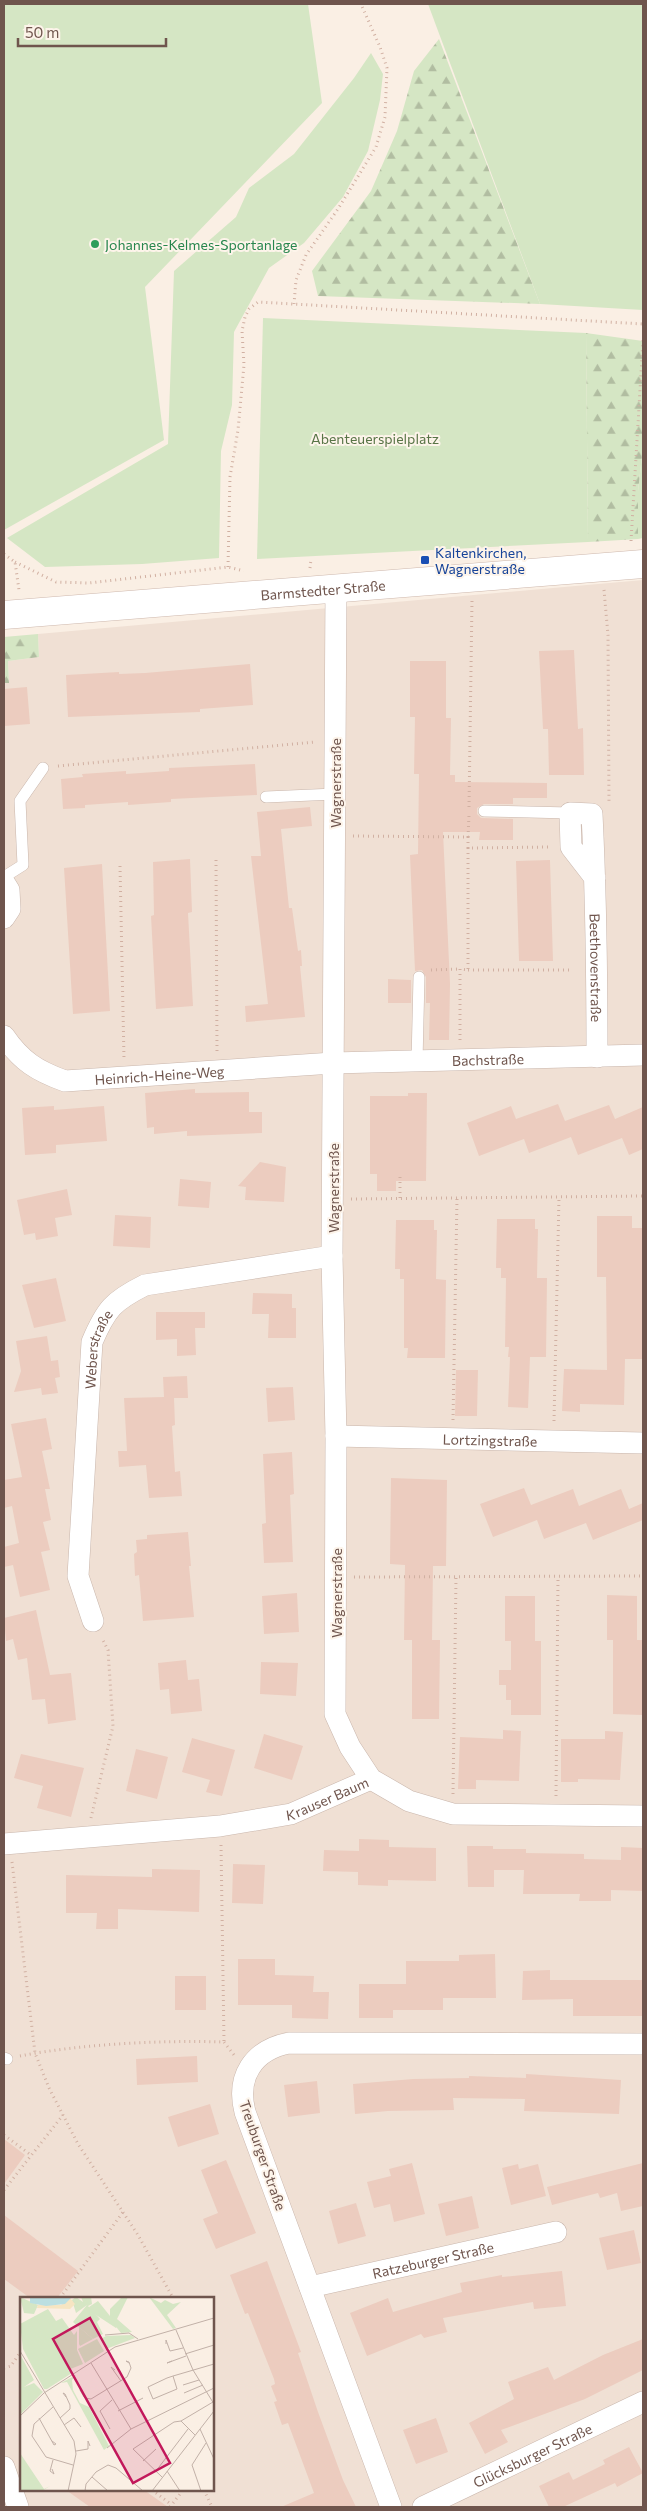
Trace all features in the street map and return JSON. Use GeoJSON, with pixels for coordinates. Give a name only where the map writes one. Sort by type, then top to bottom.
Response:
{"type":"FeatureCollection","features":[{"type":"Feature","properties":{"kind":"main road","name":"Barmstedter Straße"},"geometry":{"type":"LineString","coordinates":[[13,614],[640,564]]}},
{"type":"Feature","properties":{"kind":"street","name":"Wagnerstraße"},"geometry":{"type":"LineString","coordinates":[[336,588],[332,1199],[336,1436],[335,1714],[350,1747],[371,1779]]}},
{"type":"Feature","properties":{"kind":"street"},"geometry":{"type":"LineString","coordinates":[[592,814],[570,813],[571,847],[595,878]]}},
{"type":"Feature","properties":{"kind":"street","name":"Beethovenstraße"},"geometry":{"type":"LineString","coordinates":[[592,814],[595,878],[597,1057]]}},
{"type":"Feature","properties":{"kind":"street"},"geometry":{"type":"LineString","coordinates":[[4,882],[9,890],[10,908],[4,918]]}},
{"type":"Feature","properties":{"kind":"street","name":"Heinrich-Heine-Weg"},"geometry":{"type":"LineString","coordinates":[[4,1036],[15,1052],[39,1072],[65,1080],[333,1063]]}},
{"type":"Feature","properties":{"kind":"street","name":"Bachstraße"},"geometry":{"type":"LineString","coordinates":[[333,1063],[643,1055]]}},
{"type":"Feature","properties":{"kind":"street","name":"Weberstraße"},"geometry":{"type":"LineString","coordinates":[[93,1621],[78,1576],[92,1342],[104,1314],[122,1296],[145,1285],[332,1256]]}},
{"type":"Feature","properties":{"kind":"street","name":"Lortzingstraße"},"geometry":{"type":"LineString","coordinates":[[336,1436],[643,1444]]}},
{"type":"Feature","properties":{"kind":"street","name":"Krauser Baum"},"geometry":{"type":"LineString","coordinates":[[7,1844],[220,1826],[291,1814],[371,1779],[409,1801],[453,1814],[643,1816]]}},
{"type":"Feature","properties":{"kind":"street"},"geometry":{"type":"LineString","coordinates":[[247,2072],[256,2059],[268,2049],[289,2043],[643,2044]]}},
{"type":"Feature","properties":{"kind":"street","name":"Treuburger Straße"},"geometry":{"type":"LineString","coordinates":[[247,2072],[242,2092],[245,2112],[391,2507]]}},
{"type":"Feature","properties":{"kind":"street","name":"Ratzeburger Straße"},"geometry":{"type":"LineString","coordinates":[[310,2287],[556,2232]]}},
{"type":"Feature","properties":{"kind":"street","name":"Glücksburger Straße"},"geometry":{"type":"LineString","coordinates":[[423,2507],[643,2402]]}},
{"type":"Feature","properties":{"kind":"street"},"geometry":{"type":"LineString","coordinates":[[4,2468],[16,2507]]}},
{"type":"Feature","properties":{"kind":"lane"},"geometry":{"type":"LineString","coordinates":[[4,877],[23,865],[20,800],[43,768]]}},
{"type":"Feature","properties":{"kind":"lane"},"geometry":{"type":"LineString","coordinates":[[266,797],[335,794]]}},
{"type":"Feature","properties":{"kind":"lane"},"geometry":{"type":"LineString","coordinates":[[484,811],[570,813]]}},
{"type":"Feature","properties":{"kind":"lane"},"geometry":{"type":"LineString","coordinates":[[417,1062],[419,977]]}},
{"type":"Feature","properties":{"kind":"path"},"geometry":{"type":"LineString","coordinates":[[294,304],[296,280],[306,255],[338,209],[376,147],[385,117],[387,68],[361,4]]}},
{"type":"Feature","properties":{"kind":"path"},"geometry":{"type":"LineString","coordinates":[[228,567],[230,477],[242,398],[244,365],[242,331],[249,309],[258,302],[643,324]]}},
{"type":"Feature","properties":{"kind":"path"},"geometry":{"type":"LineString","coordinates":[[640,564],[631,539],[643,340]]}},
{"type":"Feature","properties":{"kind":"path"},"geometry":{"type":"LineString","coordinates":[[4,554],[15,562],[56,582],[89,582],[228,567],[258,575],[266,594]]}},
{"type":"Feature","properties":{"kind":"path"},"geometry":{"type":"LineString","coordinates":[[310,568],[311,559]]}},
{"type":"Feature","properties":{"kind":"path"},"geometry":{"type":"LineString","coordinates":[[13,614],[15,562]]}},
{"type":"Feature","properties":{"kind":"path"},"geometry":{"type":"LineString","coordinates":[[592,814],[609,809],[608,635],[602,566]]}},
{"type":"Feature","properties":{"kind":"path"},"geometry":{"type":"LineString","coordinates":[[468,970],[468,837],[473,576]]}},
{"type":"Feature","properties":{"kind":"path"},"geometry":{"type":"LineString","coordinates":[[58,766],[335,740]]}},
{"type":"Feature","properties":{"kind":"path"},"geometry":{"type":"LineString","coordinates":[[335,836],[468,837]]}},
{"type":"Feature","properties":{"kind":"path"},"geometry":{"type":"LineString","coordinates":[[468,848],[571,847]]}},
{"type":"Feature","properties":{"kind":"path"},"geometry":{"type":"LineString","coordinates":[[216,860],[217,1071]]}},
{"type":"Feature","properties":{"kind":"path"},"geometry":{"type":"LineString","coordinates":[[120,866],[124,1077]]}},
{"type":"Feature","properties":{"kind":"path"},"geometry":{"type":"LineString","coordinates":[[460,969],[461,1061]]}},
{"type":"Feature","properties":{"kind":"path"},"geometry":{"type":"LineString","coordinates":[[419,977],[419,970],[572,970]]}},
{"type":"Feature","properties":{"kind":"path"},"geometry":{"type":"LineString","coordinates":[[400,1175],[400,1198]]}},
{"type":"Feature","properties":{"kind":"path"},"geometry":{"type":"LineString","coordinates":[[332,1199],[643,1196]]}},
{"type":"Feature","properties":{"kind":"path"},"geometry":{"type":"LineString","coordinates":[[554,1442],[559,1197]]}},
{"type":"Feature","properties":{"kind":"path"},"geometry":{"type":"LineString","coordinates":[[452,1440],[457,1198]]}},
{"type":"Feature","properties":{"kind":"path"},"geometry":{"type":"LineString","coordinates":[[556,1815],[558,1576]]}},
{"type":"Feature","properties":{"kind":"path"},"geometry":{"type":"LineString","coordinates":[[336,1577],[643,1576]]}},
{"type":"Feature","properties":{"kind":"path"},"geometry":{"type":"LineString","coordinates":[[453,1814],[456,1577]]}},
{"type":"Feature","properties":{"kind":"path"},"geometry":{"type":"LineString","coordinates":[[87,1838],[113,1726],[108,1650],[93,1621]]}},
{"type":"Feature","properties":{"kind":"path"},"geometry":{"type":"LineString","coordinates":[[220,1826],[224,2042],[247,2072]]}},
{"type":"Feature","properties":{"kind":"path"},"geometry":{"type":"LineString","coordinates":[[7,1844],[35,2053],[78,2144],[124,2212],[172,2297]]}},
{"type":"Feature","properties":{"kind":"path"},"geometry":{"type":"LineString","coordinates":[[5,2058],[35,2053],[185,2042],[224,2042]]}},
{"type":"Feature","properties":{"kind":"path"},"geometry":{"type":"LineString","coordinates":[[4,2190],[63,2115]]}},
{"type":"Feature","properties":{"kind":"path"},"geometry":{"type":"LineString","coordinates":[[4,2135],[31,2155]]}},
{"type":"Feature","properties":{"kind":"path"},"geometry":{"type":"LineString","coordinates":[[61,2297],[124,2212]]}},
{"type":"Feature","properties":{"kind":"path"},"geometry":{"type":"LineString","coordinates":[[4,2368],[10,2366],[20,2353]]}},
{"type":"Feature","properties":{"kind":"path"},"geometry":{"type":"LineString","coordinates":[[153,2491],[171,2506],[183,2491]]}},
{"type":"Feature","properties":{"kind":"path"},"geometry":{"type":"LineString","coordinates":[[204,2491],[212,2507]]}},
{"type":"Feature","properties":{"kind":"shaded area"},"geometry":{"type":"Polygon","coordinates":[[[643,580],[643,2507],[4,2507],[4,683],[9,682],[8,661],[39,657],[38,634],[643,580]]]}},
{"type":"Feature","properties":{"kind":"green space","name":"Johannes-Kelmes-Sportanlage"},"geometry":{"type":"Polygon","coordinates":[[[4,4],[308,4],[322,103],[145,287],[164,440],[4,530],[4,4]]]}},
{"type":"Feature","properties":{"kind":"green space"},"geometry":{"type":"Polygon","coordinates":[[[428,4],[643,4],[643,310],[540,304],[428,4]]]}},
{"type":"Feature","properties":{"kind":"green space"},"geometry":{"type":"Polygon","coordinates":[[[439,39],[540,304],[318,296],[312,271],[371,191],[397,131],[414,71],[439,39]]]}},
{"type":"Feature","properties":{"kind":"green space"},"geometry":{"type":"Polygon","coordinates":[[[371,53],[383,74],[380,100],[368,151],[343,197],[304,243],[269,268],[234,332],[232,405],[221,451],[219,558],[142,564],[45,567],[7,538],[168,444],[174,271],[236,217],[249,188],[294,154],[354,78],[371,53]]]}},
{"type":"Feature","properties":{"kind":"green space","name":"Abenteuerspielplatz"},"geometry":{"type":"Polygon","coordinates":[[[263,318],[586,333],[588,542],[257,559],[263,318]]]}},
{"type":"Feature","properties":{"kind":"green space"},"geometry":{"type":"Polygon","coordinates":[[[586,333],[643,341],[643,447],[638,491],[638,539],[588,542],[586,333]]]}},
{"type":"Feature","properties":{"kind":"green space"},"geometry":{"type":"Polygon","coordinates":[[[643,447],[643,538],[638,539],[638,491],[643,447]]]}},
{"type":"Feature","properties":{"kind":"green space"},"geometry":{"type":"Polygon","coordinates":[[[38,634],[39,657],[8,661],[9,683],[4,683],[4,637],[38,634]]]}},
{"type":"Feature","properties":{"kind":"building"},"geometry":{"type":"Polygon","coordinates":[[[574,650],[578,729],[583,728],[584,775],[549,775],[548,729],[543,729],[539,651],[574,650]]]}},
{"type":"Feature","properties":{"kind":"building"},"geometry":{"type":"Polygon","coordinates":[[[410,661],[446,661],[446,718],[451,718],[450,775],[455,775],[455,782],[547,783],[547,798],[513,798],[513,804],[484,804],[477,808],[477,814],[481,818],[513,819],[513,840],[479,840],[480,832],[443,832],[450,984],[449,1040],[429,1040],[430,1003],[426,1003],[426,977],[422,970],[415,971],[410,855],[418,854],[419,774],[414,774],[415,717],[410,717],[410,661]]]}},
{"type":"Feature","properties":{"kind":"building"},"geometry":{"type":"Polygon","coordinates":[[[250,664],[253,705],[200,709],[200,712],[68,717],[66,675],[119,672],[119,674],[145,673],[250,664]]]}},
{"type":"Feature","properties":{"kind":"building"},"geometry":{"type":"Polygon","coordinates":[[[27,687],[30,724],[4,726],[4,689],[27,687]]]}},
{"type":"Feature","properties":{"kind":"building"},"geometry":{"type":"Polygon","coordinates":[[[255,764],[257,795],[171,799],[171,802],[128,805],[128,802],[85,805],[85,808],[63,809],[61,779],[83,777],[82,774],[126,771],[126,774],[169,771],[169,768],[255,764]]]}},
{"type":"Feature","properties":{"kind":"building"},"geometry":{"type":"Polygon","coordinates":[[[310,807],[312,826],[281,829],[289,908],[292,908],[298,951],[301,950],[302,966],[300,966],[305,1017],[246,1022],[245,1006],[268,1004],[251,856],[261,856],[257,812],[310,807]]]}},
{"type":"Feature","properties":{"kind":"building"},"geometry":{"type":"Polygon","coordinates":[[[190,859],[192,912],[188,913],[193,1006],[156,1009],[151,916],[154,915],[153,862],[190,859]]]}},
{"type":"Feature","properties":{"kind":"building"},"geometry":{"type":"Polygon","coordinates":[[[550,860],[553,961],[519,961],[516,861],[550,860]]]}},
{"type":"Feature","properties":{"kind":"building"},"geometry":{"type":"Polygon","coordinates":[[[102,864],[110,1011],[73,1014],[64,868],[102,864]]]}},
{"type":"Feature","properties":{"kind":"building"},"geometry":{"type":"Polygon","coordinates":[[[388,979],[411,980],[411,1003],[388,1003],[388,979]]]}},
{"type":"Feature","properties":{"kind":"building"},"geometry":{"type":"Polygon","coordinates":[[[195,1089],[195,1093],[249,1092],[249,1112],[262,1112],[262,1133],[187,1136],[187,1131],[154,1134],[154,1127],[147,1128],[145,1093],[195,1089]]]}},
{"type":"Feature","properties":{"kind":"building"},"geometry":{"type":"Polygon","coordinates":[[[408,1093],[427,1093],[426,1181],[396,1181],[396,1191],[377,1191],[377,1174],[370,1174],[370,1096],[408,1096],[408,1093]]]}},
{"type":"Feature","properties":{"kind":"building"},"geometry":{"type":"Polygon","coordinates":[[[558,1104],[565,1121],[609,1105],[615,1119],[643,1107],[643,1149],[629,1155],[622,1138],[578,1155],[571,1137],[529,1153],[524,1139],[479,1156],[467,1123],[511,1106],[516,1119],[558,1104]]]}},
{"type":"Feature","properties":{"kind":"building"},"geometry":{"type":"Polygon","coordinates":[[[54,1106],[54,1110],[104,1106],[107,1141],[56,1145],[56,1153],[25,1155],[22,1108],[54,1106]]]}},
{"type":"Feature","properties":{"kind":"building"},"geometry":{"type":"Polygon","coordinates":[[[260,1162],[286,1167],[284,1202],[245,1200],[246,1187],[238,1186],[260,1162]]]}},
{"type":"Feature","properties":{"kind":"building"},"geometry":{"type":"Polygon","coordinates":[[[180,1179],[211,1182],[209,1208],[178,1206],[180,1179]]]}},
{"type":"Feature","properties":{"kind":"building"},"geometry":{"type":"Polygon","coordinates":[[[67,1189],[72,1215],[55,1218],[58,1236],[36,1240],[35,1233],[24,1235],[17,1200],[67,1189]]]}},
{"type":"Feature","properties":{"kind":"building"},"geometry":{"type":"Polygon","coordinates":[[[115,1215],[151,1217],[150,1248],[113,1246],[115,1215]]]}},
{"type":"Feature","properties":{"kind":"building"},"geometry":{"type":"Polygon","coordinates":[[[597,1216],[632,1216],[632,1228],[643,1228],[643,1359],[625,1359],[624,1405],[580,1404],[580,1412],[562,1411],[564,1369],[607,1370],[606,1277],[597,1277],[597,1216]]]}},
{"type":"Feature","properties":{"kind":"building"},"geometry":{"type":"Polygon","coordinates":[[[497,1219],[535,1219],[535,1229],[538,1229],[537,1278],[547,1278],[546,1357],[530,1357],[528,1408],[508,1407],[510,1357],[508,1357],[509,1347],[505,1347],[506,1278],[501,1278],[501,1268],[496,1268],[497,1219]]]}},
{"type":"Feature","properties":{"kind":"building"},"geometry":{"type":"Polygon","coordinates":[[[396,1220],[434,1220],[434,1230],[437,1230],[436,1279],[446,1280],[445,1358],[407,1358],[408,1348],[404,1348],[404,1279],[400,1279],[400,1269],[395,1269],[396,1220]]]}},
{"type":"Feature","properties":{"kind":"building"},"geometry":{"type":"Polygon","coordinates":[[[56,1278],[66,1321],[34,1328],[22,1285],[56,1278]]]}},
{"type":"Feature","properties":{"kind":"building"},"geometry":{"type":"Polygon","coordinates":[[[253,1293],[292,1294],[292,1308],[296,1308],[296,1338],[268,1338],[269,1314],[252,1314],[253,1293]]]}},
{"type":"Feature","properties":{"kind":"building"},"geometry":{"type":"Polygon","coordinates":[[[156,1312],[205,1312],[205,1328],[195,1328],[196,1355],[177,1356],[177,1339],[156,1340],[156,1312]]]}},
{"type":"Feature","properties":{"kind":"building"},"geometry":{"type":"Polygon","coordinates":[[[47,1336],[51,1361],[58,1360],[60,1377],[55,1378],[58,1393],[42,1395],[41,1388],[14,1392],[21,1371],[16,1341],[47,1336]]]}},
{"type":"Feature","properties":{"kind":"building"},"geometry":{"type":"Polygon","coordinates":[[[456,1370],[478,1370],[477,1416],[455,1416],[456,1370]]]}},
{"type":"Feature","properties":{"kind":"building"},"geometry":{"type":"Polygon","coordinates":[[[187,1376],[188,1398],[174,1398],[175,1425],[172,1426],[175,1472],[180,1471],[182,1496],[149,1498],[146,1465],[119,1467],[118,1451],[127,1451],[124,1398],[164,1397],[163,1377],[187,1376]]]}},
{"type":"Feature","properties":{"kind":"building"},"geometry":{"type":"Polygon","coordinates":[[[293,1387],[295,1420],[268,1422],[266,1388],[293,1387]]]}},
{"type":"Feature","properties":{"kind":"building"},"geometry":{"type":"Polygon","coordinates":[[[46,1418],[52,1449],[42,1451],[50,1489],[45,1489],[51,1520],[43,1522],[50,1550],[41,1552],[50,1590],[20,1597],[13,1565],[4,1567],[4,1547],[19,1543],[12,1506],[4,1508],[4,1480],[22,1477],[11,1424],[46,1418]]]}},
{"type":"Feature","properties":{"kind":"building"},"geometry":{"type":"Polygon","coordinates":[[[292,1452],[294,1494],[290,1495],[293,1562],[264,1563],[262,1524],[266,1523],[263,1454],[292,1452]]]}},
{"type":"Feature","properties":{"kind":"building"},"geometry":{"type":"Polygon","coordinates":[[[391,1478],[447,1480],[446,1566],[433,1566],[432,1640],[440,1640],[439,1719],[412,1719],[412,1640],[404,1640],[405,1565],[390,1564],[391,1478]]]}},
{"type":"Feature","properties":{"kind":"building"},"geometry":{"type":"Polygon","coordinates":[[[524,1488],[531,1505],[573,1489],[579,1506],[621,1489],[629,1509],[643,1503],[643,1520],[593,1540],[586,1523],[544,1539],[537,1520],[493,1537],[480,1504],[524,1488]]]}},
{"type":"Feature","properties":{"kind":"building"},"geometry":{"type":"Polygon","coordinates":[[[188,1532],[194,1617],[143,1621],[139,1575],[135,1576],[134,1554],[137,1552],[136,1540],[147,1539],[147,1535],[188,1532]]]}},
{"type":"Feature","properties":{"kind":"building"},"geometry":{"type":"Polygon","coordinates":[[[297,1593],[299,1632],[264,1634],[262,1596],[297,1593]]]}},
{"type":"Feature","properties":{"kind":"building"},"geometry":{"type":"Polygon","coordinates":[[[607,1595],[637,1596],[637,1640],[643,1640],[642,1715],[613,1714],[613,1640],[607,1640],[607,1595]]]}},
{"type":"Feature","properties":{"kind":"building"},"geometry":{"type":"Polygon","coordinates":[[[505,1596],[535,1596],[535,1641],[541,1641],[541,1715],[511,1715],[511,1700],[506,1700],[506,1685],[499,1685],[499,1670],[511,1670],[511,1641],[505,1641],[505,1596]]]}},
{"type":"Feature","properties":{"kind":"building"},"geometry":{"type":"Polygon","coordinates":[[[36,1610],[50,1675],[71,1673],[76,1720],[48,1724],[45,1699],[32,1700],[27,1658],[18,1660],[13,1639],[6,1641],[4,1618],[36,1610]]]}},
{"type":"Feature","properties":{"kind":"building"},"geometry":{"type":"Polygon","coordinates":[[[186,1660],[188,1680],[199,1679],[202,1711],[171,1714],[169,1689],[160,1690],[158,1663],[186,1660]]]}},
{"type":"Feature","properties":{"kind":"building"},"geometry":{"type":"Polygon","coordinates":[[[261,1662],[298,1663],[296,1696],[260,1694],[261,1662]]]}},
{"type":"Feature","properties":{"kind":"building"},"geometry":{"type":"Polygon","coordinates":[[[503,1730],[521,1731],[519,1781],[476,1780],[476,1789],[458,1789],[460,1737],[503,1739],[503,1730]]]}},
{"type":"Feature","properties":{"kind":"building"},"geometry":{"type":"Polygon","coordinates":[[[605,1731],[623,1732],[620,1780],[578,1779],[578,1782],[561,1782],[561,1739],[605,1739],[605,1731]]]}},
{"type":"Feature","properties":{"kind":"building"},"geometry":{"type":"Polygon","coordinates":[[[264,1734],[303,1746],[292,1780],[254,1768],[264,1734]]]}},
{"type":"Feature","properties":{"kind":"building"},"geometry":{"type":"Polygon","coordinates":[[[192,1738],[235,1750],[222,1796],[206,1792],[210,1780],[182,1772],[192,1738]]]}},
{"type":"Feature","properties":{"kind":"building"},"geometry":{"type":"Polygon","coordinates":[[[136,1749],[168,1757],[157,1799],[126,1791],[136,1749]]]}},
{"type":"Feature","properties":{"kind":"building"},"geometry":{"type":"Polygon","coordinates":[[[21,1754],[84,1768],[71,1817],[37,1808],[43,1786],[14,1778],[21,1754]]]}},
{"type":"Feature","properties":{"kind":"building"},"geometry":{"type":"Polygon","coordinates":[[[359,1839],[389,1840],[389,1847],[436,1848],[436,1881],[388,1880],[388,1886],[358,1885],[358,1872],[323,1871],[324,1850],[359,1851],[359,1839]]]}},
{"type":"Feature","properties":{"kind":"building"},"geometry":{"type":"Polygon","coordinates":[[[467,1846],[493,1846],[493,1849],[526,1849],[526,1853],[584,1854],[584,1859],[621,1860],[621,1847],[643,1848],[643,1891],[611,1890],[611,1901],[579,1901],[580,1894],[523,1894],[524,1870],[494,1870],[494,1887],[468,1887],[467,1846]]]}},
{"type":"Feature","properties":{"kind":"building"},"geometry":{"type":"Polygon","coordinates":[[[233,1864],[265,1865],[263,1904],[232,1903],[233,1864]]]}},
{"type":"Feature","properties":{"kind":"building"},"geometry":{"type":"Polygon","coordinates":[[[152,1869],[200,1870],[199,1912],[118,1909],[118,1929],[96,1929],[97,1913],[66,1913],[66,1875],[152,1877],[152,1869]]]}},
{"type":"Feature","properties":{"kind":"building"},"geometry":{"type":"Polygon","coordinates":[[[495,1954],[496,1998],[443,1998],[443,2010],[393,2010],[393,2018],[359,2018],[359,1984],[406,1984],[406,1961],[459,1961],[459,1955],[495,1954]]]}},
{"type":"Feature","properties":{"kind":"building"},"geometry":{"type":"Polygon","coordinates":[[[238,1959],[275,1959],[275,1975],[314,1976],[313,1992],[329,1992],[328,2019],[292,2018],[292,2005],[238,2005],[238,1959]]]}},
{"type":"Feature","properties":{"kind":"building"},"geometry":{"type":"Polygon","coordinates":[[[550,1970],[550,1980],[643,1980],[643,2016],[573,2016],[573,1999],[522,2000],[523,1971],[550,1970]]]}},
{"type":"Feature","properties":{"kind":"building"},"geometry":{"type":"Polygon","coordinates":[[[175,1976],[206,1976],[206,2010],[175,2010],[175,1976]]]}},
{"type":"Feature","properties":{"kind":"building"},"geometry":{"type":"Polygon","coordinates":[[[197,2056],[198,2082],[137,2085],[136,2059],[197,2056]]]}},
{"type":"Feature","properties":{"kind":"building"},"geometry":{"type":"Polygon","coordinates":[[[526,2074],[621,2080],[619,2114],[524,2111],[525,2099],[453,2098],[454,2110],[388,2111],[355,2114],[353,2084],[413,2079],[469,2078],[469,2076],[526,2078],[526,2074]]]}},
{"type":"Feature","properties":{"kind":"building"},"geometry":{"type":"Polygon","coordinates":[[[317,2081],[320,2113],[288,2117],[284,2085],[317,2081]]]}},
{"type":"Feature","properties":{"kind":"building"},"geometry":{"type":"Polygon","coordinates":[[[210,2104],[219,2134],[178,2147],[168,2117],[210,2104]]]}},
{"type":"Feature","properties":{"kind":"building"},"geometry":{"type":"Polygon","coordinates":[[[4,2139],[25,2155],[4,2184],[4,2139]]]}},
{"type":"Feature","properties":{"kind":"building"},"geometry":{"type":"Polygon","coordinates":[[[226,2160],[256,2233],[216,2249],[203,2219],[218,2213],[201,2170],[226,2160]]]}},
{"type":"Feature","properties":{"kind":"building"},"geometry":{"type":"Polygon","coordinates":[[[412,2163],[425,2214],[394,2222],[390,2204],[374,2208],[367,2182],[391,2176],[389,2169],[412,2163]]]}},
{"type":"Feature","properties":{"kind":"building"},"geometry":{"type":"Polygon","coordinates":[[[643,2163],[643,2206],[621,2211],[617,2193],[600,2198],[598,2193],[552,2205],[547,2187],[643,2163]]]}},
{"type":"Feature","properties":{"kind":"building"},"geometry":{"type":"Polygon","coordinates":[[[518,2164],[519,2169],[538,2164],[546,2196],[511,2205],[502,2168],[518,2164]]]}},
{"type":"Feature","properties":{"kind":"building"},"geometry":{"type":"Polygon","coordinates":[[[472,2196],[479,2228],[446,2236],[438,2204],[472,2196]]]}},
{"type":"Feature","properties":{"kind":"building"},"geometry":{"type":"Polygon","coordinates":[[[356,2203],[366,2236],[338,2244],[329,2211],[356,2203]]]}},
{"type":"Feature","properties":{"kind":"building"},"geometry":{"type":"Polygon","coordinates":[[[4,2215],[78,2271],[58,2297],[29,2297],[4,2279],[4,2215]]]}},
{"type":"Feature","properties":{"kind":"building"},"geometry":{"type":"Polygon","coordinates":[[[634,2230],[641,2263],[607,2270],[599,2238],[634,2230]]]}},
{"type":"Feature","properties":{"kind":"building"},"geometry":{"type":"Polygon","coordinates":[[[267,2261],[301,2352],[298,2353],[318,2412],[343,2480],[356,2507],[281,2507],[314,2493],[288,2423],[282,2425],[274,2402],[277,2401],[271,2386],[275,2384],[274,2379],[248,2313],[245,2314],[230,2275],[267,2261]]]}},
{"type":"Feature","properties":{"kind":"building"},"geometry":{"type":"Polygon","coordinates":[[[562,2271],[566,2306],[534,2309],[533,2302],[443,2318],[447,2332],[424,2338],[421,2334],[367,2356],[350,2313],[388,2298],[393,2312],[462,2292],[460,2283],[502,2275],[502,2277],[562,2271]]]}},
{"type":"Feature","properties":{"kind":"building"},"geometry":{"type":"Polygon","coordinates":[[[643,2339],[643,2370],[585,2399],[501,2430],[508,2442],[485,2454],[469,2423],[514,2399],[508,2382],[548,2367],[554,2380],[603,2355],[643,2339]]]}},
{"type":"Feature","properties":{"kind":"building"},"geometry":{"type":"Polygon","coordinates":[[[436,2418],[448,2452],[416,2464],[403,2430],[436,2418]]]}},
{"type":"Feature","properties":{"kind":"building"},"geometry":{"type":"Polygon","coordinates":[[[629,2447],[643,2473],[617,2487],[615,2483],[563,2507],[549,2507],[539,2486],[569,2472],[573,2480],[605,2464],[603,2460],[629,2447]]]}},
{"type":"Feature","properties":{"kind":"building"},"geometry":{"type":"Polygon","coordinates":[[[67,2491],[145,2491],[168,2507],[90,2507],[67,2491]]]}},
{"type":"Feature","properties":{"kind":"place","name":"Johannes-Kelmes-Sportanlage"},"geometry":{"type":"Point","coordinates":[95,244]}},
{"type":"Feature","properties":{"kind":"place","name":"Kaltenkirchen, Wagnerstraße"},"geometry":{"type":"Point","coordinates":[425,560]}}]}
